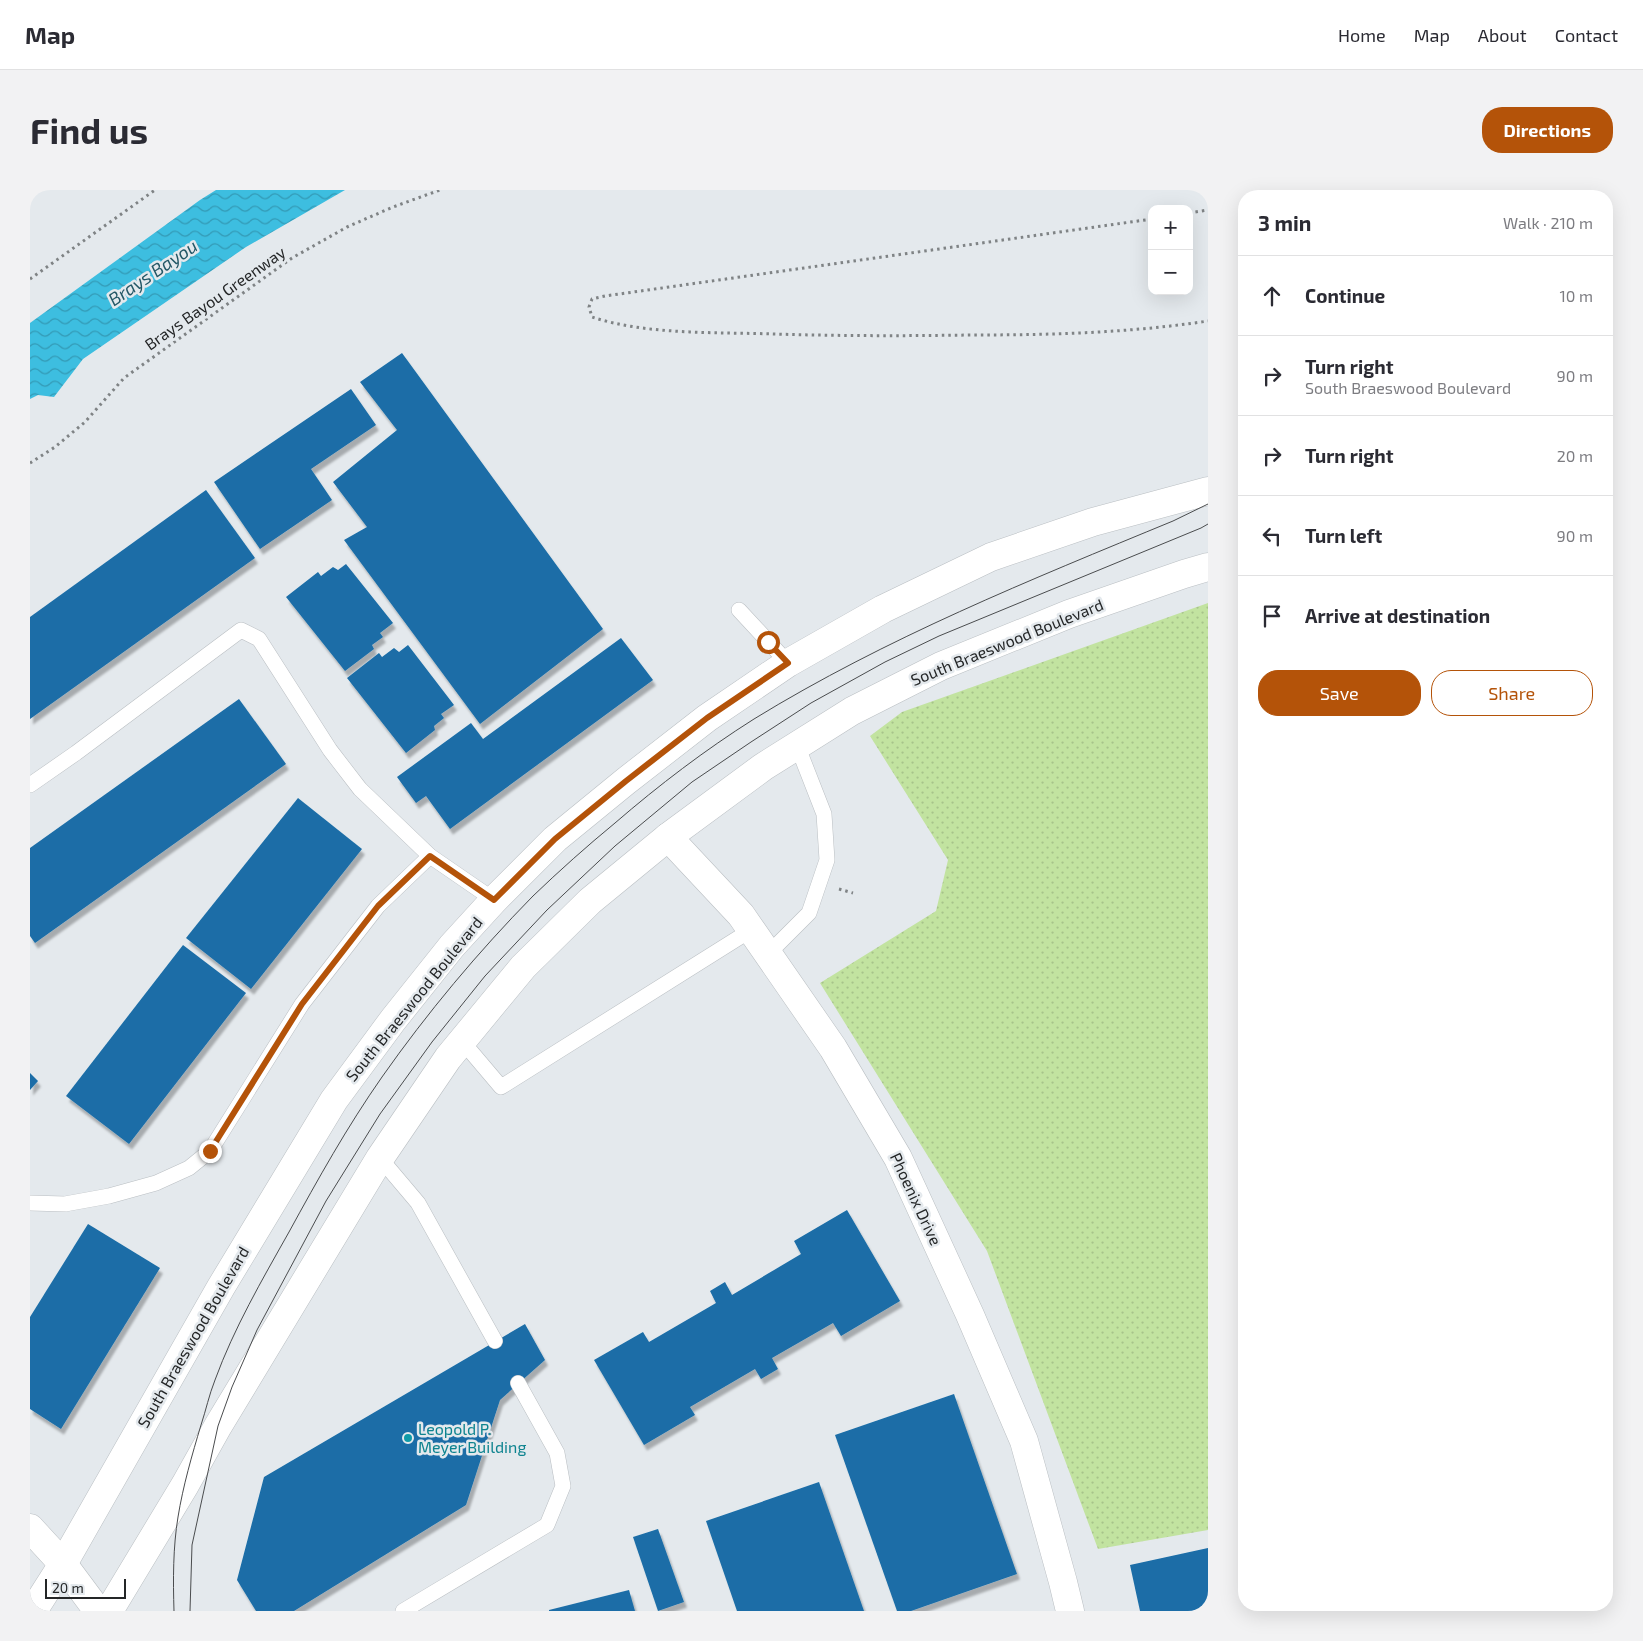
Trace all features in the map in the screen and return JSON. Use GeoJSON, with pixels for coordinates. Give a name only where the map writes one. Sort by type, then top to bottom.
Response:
{"type":"FeatureCollection","features":[{"type":"Feature","properties":{"kind":"main road","name":"South Braeswood Boulevard"},"geometry":{"type":"LineString","coordinates":[[33,1611],[63,1564],[221,1287],[334,1100],[410,998],[452,946],[494,900],[555,839],[707,718],[788,663],[883,609],[991,557],[1093,522],[1208,491]]}},
{"type":"Feature","properties":{"kind":"main road","name":"South Braeswood Boulevard"},"geometry":{"type":"LineString","coordinates":[[109,1611],[380,1158],[448,1058],[523,967],[590,901],[668,837],[763,767],[852,711],[940,666],[1068,614],[1184,574],[1208,568]]}},
{"type":"Feature","properties":{"kind":"main road","name":"Phoenix Drive"},"geometry":{"type":"LineString","coordinates":[[668,837],[741,915],[752,930],[833,1048],[898,1158],[966,1306],[1024,1441],[1070,1611]]}},
{"type":"Feature","properties":{"kind":"main road"},"geometry":{"type":"LineString","coordinates":[[30,1528],[63,1564],[98,1611]]}},
{"type":"Feature","properties":{"kind":"lane"},"geometry":{"type":"LineString","coordinates":[[739,610],[788,663]]}},
{"type":"Feature","properties":{"kind":"lane"},"geometry":{"type":"LineString","coordinates":[[30,785],[240,630],[259,639],[330,750],[360,789],[430,856],[494,900]]}},
{"type":"Feature","properties":{"kind":"lane"},"geometry":{"type":"LineString","coordinates":[[768,954],[808,913],[827,860],[824,814],[797,745]]}},
{"type":"Feature","properties":{"kind":"lane"},"geometry":{"type":"LineString","coordinates":[[30,1204],[65,1204],[108,1196],[156,1183],[189,1168],[210,1151],[302,1004],[378,906],[430,856]]}},
{"type":"Feature","properties":{"kind":"lane"},"geometry":{"type":"LineString","coordinates":[[462,1041],[500,1088],[752,930]]}},
{"type":"Feature","properties":{"kind":"lane"},"geometry":{"type":"LineString","coordinates":[[380,1158],[418,1202],[495,1342]]}},
{"type":"Feature","properties":{"kind":"lane"},"geometry":{"type":"LineString","coordinates":[[403,1611],[547,1525],[563,1486],[557,1453],[518,1384]]}},
{"type":"Feature","properties":{"kind":"path"},"geometry":{"type":"LineString","coordinates":[[30,279],[155,190]]}},
{"type":"Feature","properties":{"kind":"path","name":"Brays Bayou Greenway"},"geometry":{"type":"LineString","coordinates":[[30,463],[55,447],[85,422],[124,378],[292,258],[347,228],[393,207],[440,190]]}},
{"type":"Feature","properties":{"kind":"path"},"geometry":{"type":"LineString","coordinates":[[1193,212],[1208,210]]}},
{"type":"Feature","properties":{"kind":"path"},"geometry":{"type":"LineString","coordinates":[[1148,220],[605,296],[592,299],[589,307],[592,317],[604,321],[666,330],[849,336],[1059,335],[1162,328],[1208,321]]}},
{"type":"Feature","properties":{"kind":"green space"},"geometry":{"type":"Polygon","coordinates":[[[1208,603],[1208,1530],[1098,1549],[987,1251],[820,983],[936,911],[948,860],[870,736],[902,712],[1208,603]]]}},
{"type":"Feature","properties":{"kind":"water","name":"Brays Bayou"},"geometry":{"type":"Polygon","coordinates":[[[216,190],[345,190],[246,247],[83,359],[54,397],[38,395],[30,399],[30,323],[216,190]]]}},
{"type":"Feature","properties":{"kind":"building"},"geometry":{"type":"Polygon","coordinates":[[[402,353],[603,629],[480,724],[344,540],[367,527],[333,482],[397,430],[360,382],[402,353]]]}},
{"type":"Feature","properties":{"kind":"building"},"geometry":{"type":"Polygon","coordinates":[[[351,389],[376,425],[311,469],[332,500],[260,549],[214,482],[351,389]]]}},
{"type":"Feature","properties":{"kind":"building"},"geometry":{"type":"Polygon","coordinates":[[[206,490],[255,558],[30,719],[30,617],[206,490]]]}},
{"type":"Feature","properties":{"kind":"building"},"geometry":{"type":"Polygon","coordinates":[[[346,564],[393,623],[380,633],[383,637],[372,645],[374,649],[345,671],[286,597],[318,572],[321,576],[333,567],[338,570],[346,564]]]}},
{"type":"Feature","properties":{"kind":"building"},"geometry":{"type":"Polygon","coordinates":[[[621,638],[653,680],[450,829],[426,796],[416,803],[397,777],[471,723],[483,739],[621,638]]]}},
{"type":"Feature","properties":{"kind":"building"},"geometry":{"type":"Polygon","coordinates":[[[408,645],[454,705],[441,714],[444,718],[434,726],[435,730],[406,753],[347,678],[379,653],[382,657],[394,648],[399,652],[408,645]]]}},
{"type":"Feature","properties":{"kind":"building"},"geometry":{"type":"Polygon","coordinates":[[[239,699],[286,764],[35,943],[30,936],[30,848],[239,699]]]}},
{"type":"Feature","properties":{"kind":"building"},"geometry":{"type":"Polygon","coordinates":[[[298,798],[362,849],[251,989],[186,938],[298,798]]]}},
{"type":"Feature","properties":{"kind":"building"},"geometry":{"type":"Polygon","coordinates":[[[183,945],[246,993],[129,1144],[66,1096],[183,945]]]}},
{"type":"Feature","properties":{"kind":"building"},"geometry":{"type":"Polygon","coordinates":[[[30,1073],[38,1081],[30,1090],[30,1073]]]}},
{"type":"Feature","properties":{"kind":"building"},"geometry":{"type":"Polygon","coordinates":[[[847,1210],[900,1301],[841,1336],[833,1323],[772,1358],[778,1369],[761,1379],[755,1369],[690,1407],[695,1415],[644,1445],[594,1360],[643,1332],[649,1342],[716,1303],[710,1291],[725,1282],[732,1295],[801,1254],[794,1241],[847,1210]]]}},
{"type":"Feature","properties":{"kind":"building"},"geometry":{"type":"Polygon","coordinates":[[[88,1224],[160,1268],[61,1429],[30,1409],[30,1317],[88,1224]]]}},
{"type":"Feature","properties":{"kind":"building","name":"Leopold P. Meyer Building"},"geometry":{"type":"Polygon","coordinates":[[[525,1324],[545,1360],[500,1400],[466,1505],[294,1611],[256,1611],[237,1580],[264,1477],[525,1324]]]}},
{"type":"Feature","properties":{"kind":"building"},"geometry":{"type":"Polygon","coordinates":[[[954,1394],[1017,1574],[911,1611],[897,1611],[835,1435],[954,1394]]]}},
{"type":"Feature","properties":{"kind":"building"},"geometry":{"type":"Polygon","coordinates":[[[819,1482],[864,1611],[737,1611],[706,1521],[819,1482]]]}},
{"type":"Feature","properties":{"kind":"building"},"geometry":{"type":"Polygon","coordinates":[[[658,1529],[684,1602],[658,1611],[633,1537],[658,1529]]]}},
{"type":"Feature","properties":{"kind":"building"},"geometry":{"type":"Polygon","coordinates":[[[1208,1548],[1208,1611],[1140,1611],[1130,1565],[1208,1548]]]}},
{"type":"Feature","properties":{"kind":"building"},"geometry":{"type":"Polygon","coordinates":[[[629,1590],[635,1611],[549,1611],[549,1610],[629,1590]]]}},
{"type":"Feature","properties":{"kind":"tram line"},"geometry":{"type":"LineString","coordinates":[[174,1611],[174,1552],[182,1494],[211,1391],[240,1323],[322,1173],[369,1096],[435,1006],[513,917],[573,859],[648,795],[683,768],[754,719],[855,662],[907,636],[1012,588],[1173,521],[1208,504]]}},
{"type":"Feature","properties":{"kind":"tram line"},"geometry":{"type":"LineString","coordinates":[[190,1611],[192,1545],[218,1426],[232,1387],[257,1330],[326,1201],[380,1114],[432,1042],[485,976],[547,910],[615,846],[692,782],[811,703],[885,662],[939,636],[1208,524]]}},
{"type":"Feature","properties":{"kind":"place","name":"Leopold P. Meyer Building"},"geometry":{"type":"Point","coordinates":[408,1438]}},
{"type":"Feature","properties":{"kind":"route"},"geometry":{"type":"LineString","coordinates":[[210,1151],[302,1004],[378,906],[430,856],[494,900],[555,839],[626,781],[707,718],[788,663],[768,642]]}}]}
